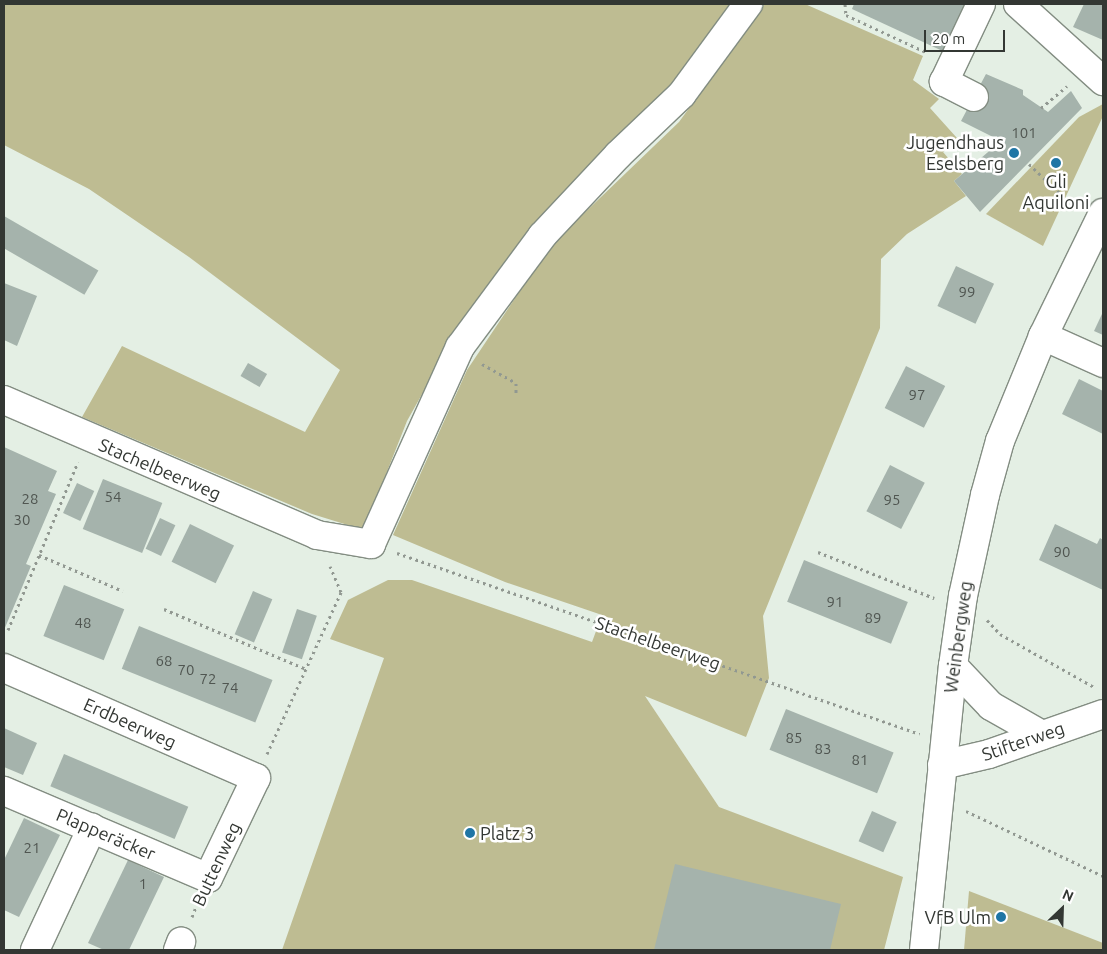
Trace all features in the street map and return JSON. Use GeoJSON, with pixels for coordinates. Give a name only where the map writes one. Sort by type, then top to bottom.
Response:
{"type":"FeatureCollection","features":[{"type":"Feature","properties":{"kind":"street"},"geometry":{"type":"LineString","coordinates":[[371,544],[460,347],[542,236],[682,94],[748,4]]}},
{"type":"Feature","properties":{"kind":"street"},"geometry":{"type":"LineString","coordinates":[[974,97],[944,82],[981,4]]}},
{"type":"Feature","properties":{"kind":"street"},"geometry":{"type":"LineString","coordinates":[[1018,4],[1096,74]]}},
{"type":"Feature","properties":{"kind":"street","name":"Weinbergweg"},"geometry":{"type":"LineString","coordinates":[[924,950],[943,753],[962,596],[1000,441],[1043,336],[1103,213]]}},
{"type":"Feature","properties":{"kind":"street"},"geometry":{"type":"LineString","coordinates":[[1043,336],[1103,363]]}},
{"type":"Feature","properties":{"kind":"street","name":"Stachelbeerweg"},"geometry":{"type":"LineString","coordinates":[[4,400],[317,535],[371,544]]}},
{"type":"Feature","properties":{"kind":"street"},"geometry":{"type":"LineString","coordinates":[[953,666],[991,706],[1042,735]]}},
{"type":"Feature","properties":{"kind":"street","name":"Erdbeerweg"},"geometry":{"type":"LineString","coordinates":[[4,668],[256,778]]}},
{"type":"Feature","properties":{"kind":"street","name":"Stifterweg"},"geometry":{"type":"LineString","coordinates":[[943,753],[989,754],[1103,714]]}},
{"type":"Feature","properties":{"kind":"street","name":"Buttenweg"},"geometry":{"type":"LineString","coordinates":[[208,878],[256,778]]}},
{"type":"Feature","properties":{"kind":"street","name":"Plapperäcker"},"geometry":{"type":"LineString","coordinates":[[4,791],[208,878]]}},
{"type":"Feature","properties":{"kind":"street"},"geometry":{"type":"LineString","coordinates":[[35,950],[92,828]]}},
{"type":"Feature","properties":{"kind":"path"},"geometry":{"type":"LineString","coordinates":[[846,4],[846,15],[953,64]]}},
{"type":"Feature","properties":{"kind":"path"},"geometry":{"type":"LineString","coordinates":[[1041,108],[1096,74]]}},
{"type":"Feature","properties":{"kind":"path"},"geometry":{"type":"LineString","coordinates":[[1029,164],[1069,202]]}},
{"type":"Feature","properties":{"kind":"path"},"geometry":{"type":"LineString","coordinates":[[460,347],[485,366],[516,382],[516,394]]}},
{"type":"Feature","properties":{"kind":"path"},"geometry":{"type":"LineString","coordinates":[[8,630],[73,472]]}},
{"type":"Feature","properties":{"kind":"path","name":"Stachelbeerweg"},"geometry":{"type":"LineString","coordinates":[[371,544],[943,753]]}},
{"type":"Feature","properties":{"kind":"path"},"geometry":{"type":"LineString","coordinates":[[818,552],[934,598]]}},
{"type":"Feature","properties":{"kind":"path"},"geometry":{"type":"LineString","coordinates":[[39,555],[123,591]]}},
{"type":"Feature","properties":{"kind":"path"},"geometry":{"type":"LineString","coordinates":[[256,778],[341,592]]}},
{"type":"Feature","properties":{"kind":"path"},"geometry":{"type":"LineString","coordinates":[[962,596],[1000,634],[1103,692]]}},
{"type":"Feature","properties":{"kind":"path"},"geometry":{"type":"LineString","coordinates":[[164,609],[306,669]]}},
{"type":"Feature","properties":{"kind":"path"},"geometry":{"type":"LineString","coordinates":[[939,798],[1103,876]]}},
{"type":"Feature","properties":{"kind":"path","name":"Buttenweg"},"geometry":{"type":"LineString","coordinates":[[179,946],[208,878]]}},
{"type":"Feature","properties":{"kind":"shaded area"},"geometry":{"type":"Polygon","coordinates":[[[4,4],[732,4],[691,64],[449,346],[407,421],[364,530],[312,514],[82,417],[122,346],[305,432],[340,370],[189,257],[89,189],[4,145],[4,4]]]}},
{"type":"Feature","properties":{"kind":"shaded area"},"geometry":{"type":"Polygon","coordinates":[[[765,4],[805,4],[923,56],[913,80],[939,99],[930,108],[957,138],[943,152],[962,174],[954,181],[966,196],[907,234],[881,259],[880,328],[763,616],[769,678],[746,737],[645,696],[719,807],[903,877],[884,950],[282,950],[384,658],[330,639],[348,600],[388,580],[412,580],[592,642],[602,615],[505,582],[393,535],[467,370],[550,246],[679,122],[765,4]]]}},
{"type":"Feature","properties":{"kind":"shaded area"},"geometry":{"type":"Polygon","coordinates":[[[1103,104],[1103,116],[1043,246],[986,214],[1079,117],[1103,104]]]}},
{"type":"Feature","properties":{"kind":"shaded area","name":"VfB Ulm"},"geometry":{"type":"Polygon","coordinates":[[[969,891],[1103,943],[1103,950],[964,950],[969,891]]]}},
{"type":"Feature","properties":{"kind":"building"},"geometry":{"type":"Polygon","coordinates":[[[854,4],[970,4],[949,54],[852,9],[854,4]]]}},
{"type":"Feature","properties":{"kind":"building"},"geometry":{"type":"Polygon","coordinates":[[[1084,4],[1103,4],[1103,40],[1073,27],[1084,4]]]}},
{"type":"Feature","properties":{"kind":"building","name":"Jugendhaus Eselsberg"},"geometry":{"type":"Polygon","coordinates":[[[986,74],[1023,90],[1023,95],[1048,112],[1071,91],[1082,108],[980,212],[954,181],[1001,141],[961,121],[986,74]]]}},
{"type":"Feature","properties":{"kind":"building"},"geometry":{"type":"Polygon","coordinates":[[[4,216],[98,270],[84,295],[4,248],[4,216]]]}},
{"type":"Feature","properties":{"kind":"building"},"geometry":{"type":"Polygon","coordinates":[[[956,266],[994,284],[975,324],[937,306],[956,266]]]}},
{"type":"Feature","properties":{"kind":"building"},"geometry":{"type":"Polygon","coordinates":[[[4,283],[37,296],[17,346],[4,340],[4,283]]]}},
{"type":"Feature","properties":{"kind":"building"},"geometry":{"type":"Polygon","coordinates":[[[1103,315],[1103,335],[1094,331],[1103,315]]]}},
{"type":"Feature","properties":{"kind":"building"},"geometry":{"type":"Polygon","coordinates":[[[248,363],[267,374],[260,387],[240,376],[248,363]]]}},
{"type":"Feature","properties":{"kind":"building"},"geometry":{"type":"Polygon","coordinates":[[[906,366],[945,386],[924,428],[885,408],[906,366]]]}},
{"type":"Feature","properties":{"kind":"building"},"geometry":{"type":"Polygon","coordinates":[[[1079,379],[1103,391],[1103,434],[1062,414],[1079,379]]]}},
{"type":"Feature","properties":{"kind":"building"},"geometry":{"type":"Polygon","coordinates":[[[4,447],[57,471],[48,491],[56,494],[26,564],[31,566],[4,630],[4,447]]]}},
{"type":"Feature","properties":{"kind":"building"},"geometry":{"type":"Polygon","coordinates":[[[890,465],[925,483],[901,529],[866,511],[890,465]]]}},
{"type":"Feature","properties":{"kind":"building"},"geometry":{"type":"Polygon","coordinates":[[[103,479],[162,503],[142,553],[83,529],[103,479]]]}},
{"type":"Feature","properties":{"kind":"building"},"geometry":{"type":"Polygon","coordinates":[[[77,483],[94,491],[80,521],[63,513],[77,483]]]}},
{"type":"Feature","properties":{"kind":"building"},"geometry":{"type":"Polygon","coordinates":[[[160,518],[175,525],[161,556],[146,549],[160,518]]]}},
{"type":"Feature","properties":{"kind":"building"},"geometry":{"type":"Polygon","coordinates":[[[190,524],[234,545],[216,583],[172,562],[190,524]]]}},
{"type":"Feature","properties":{"kind":"building"},"geometry":{"type":"Polygon","coordinates":[[[1055,524],[1097,544],[1100,538],[1103,540],[1103,590],[1039,560],[1055,524]]]}},
{"type":"Feature","properties":{"kind":"building"},"geometry":{"type":"Polygon","coordinates":[[[804,560],[908,602],[891,644],[787,602],[804,560]]]}},
{"type":"Feature","properties":{"kind":"building"},"geometry":{"type":"Polygon","coordinates":[[[64,585],[124,609],[104,660],[43,636],[64,585]]]}},
{"type":"Feature","properties":{"kind":"building"},"geometry":{"type":"Polygon","coordinates":[[[253,591],[272,599],[254,642],[235,634],[253,591]]]}},
{"type":"Feature","properties":{"kind":"building"},"geometry":{"type":"Polygon","coordinates":[[[297,609],[317,616],[302,659],[282,652],[297,609]]]}},
{"type":"Feature","properties":{"kind":"building"},"geometry":{"type":"Polygon","coordinates":[[[139,626],[273,680],[255,723],[122,669],[139,626]]]}},
{"type":"Feature","properties":{"kind":"building"},"geometry":{"type":"Polygon","coordinates":[[[786,709],[894,752],[877,793],[770,750],[786,709]]]}},
{"type":"Feature","properties":{"kind":"building"},"geometry":{"type":"Polygon","coordinates":[[[4,728],[37,743],[23,775],[4,767],[4,728]]]}},
{"type":"Feature","properties":{"kind":"building"},"geometry":{"type":"Polygon","coordinates":[[[64,754],[188,807],[175,839],[50,786],[64,754]]]}},
{"type":"Feature","properties":{"kind":"building"},"geometry":{"type":"Polygon","coordinates":[[[872,811],[897,822],[883,852],[859,841],[872,811]]]}},
{"type":"Feature","properties":{"kind":"building"},"geometry":{"type":"Polygon","coordinates":[[[24,818],[60,835],[19,917],[4,910],[4,860],[24,818]]]}},
{"type":"Feature","properties":{"kind":"building"},"geometry":{"type":"Polygon","coordinates":[[[128,860],[164,877],[129,950],[104,950],[88,943],[128,860]]]}},
{"type":"Feature","properties":{"kind":"building"},"geometry":{"type":"Polygon","coordinates":[[[675,864],[841,904],[830,950],[654,950],[675,864]]]}},
{"type":"Feature","properties":{"kind":"place","name":"Jugendhaus Eselsberg"},"geometry":{"type":"Point","coordinates":[1014,153]}},
{"type":"Feature","properties":{"kind":"place","name":"Gli Aquiloni"},"geometry":{"type":"Point","coordinates":[1056,163]}},
{"type":"Feature","properties":{"kind":"place","name":"Platz 3"},"geometry":{"type":"Point","coordinates":[470,833]}},
{"type":"Feature","properties":{"kind":"place","name":"VfB Ulm"},"geometry":{"type":"Point","coordinates":[1001,917]}}]}
